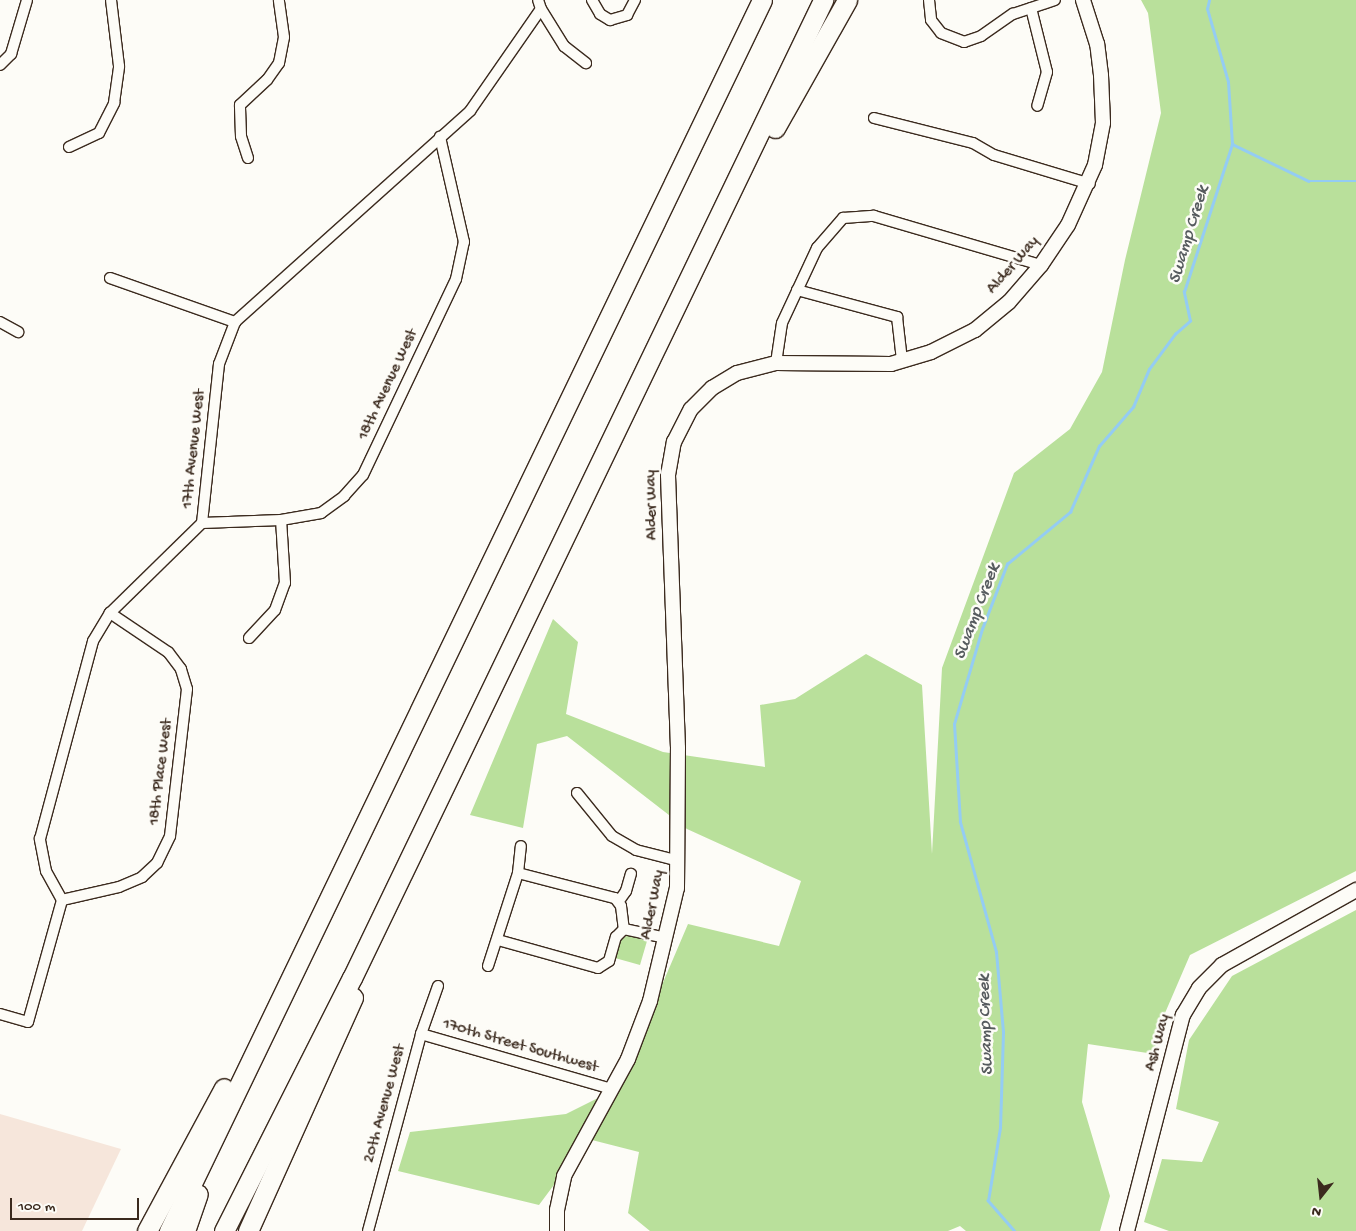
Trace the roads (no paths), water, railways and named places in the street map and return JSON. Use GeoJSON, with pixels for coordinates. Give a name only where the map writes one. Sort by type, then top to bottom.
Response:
{"type":"FeatureCollection","features":[{"type":"Feature","properties":{"kind":"highway"},"geometry":{"type":"LineString","coordinates":[[169,1231],[762,0]]}},
{"type":"Feature","properties":{"kind":"highway"},"geometry":{"type":"LineString","coordinates":[[224,1231],[352,978],[708,244],[823,0]]}},
{"type":"Feature","properties":{"kind":"highway"},"geometry":{"type":"LineString","coordinates":[[708,244],[847,0]]}},
{"type":"Feature","properties":{"kind":"highway"},"geometry":{"type":"LineString","coordinates":[[147,1231],[335,888]]}},
{"type":"Feature","properties":{"kind":"highway"},"geometry":{"type":"LineString","coordinates":[[248,1231],[354,996],[352,978]]}},
{"type":"Feature","properties":{"kind":"highway"},"geometry":{"type":"LineString","coordinates":[[185,1231],[240,1082]]}},
{"type":"Feature","properties":{"kind":"street"},"geometry":{"type":"LineString","coordinates":[[0,65],[11,54],[27,0]]}},
{"type":"Feature","properties":{"kind":"street"},"geometry":{"type":"LineString","coordinates":[[69,147],[99,133],[114,103],[119,66],[111,0]]}},
{"type":"Feature","properties":{"kind":"street"},"geometry":{"type":"LineString","coordinates":[[248,158],[241,136],[240,105],[268,80],[279,63],[284,37],[279,0]]}},
{"type":"Feature","properties":{"kind":"street"},"geometry":{"type":"LineString","coordinates":[[592,0],[600,14],[610,20],[627,15],[635,0]]}},
{"type":"Feature","properties":{"kind":"street"},"geometry":{"type":"LineString","coordinates":[[929,0],[930,20],[941,33],[955,40],[972,40],[999,21],[1055,0]]}},
{"type":"Feature","properties":{"kind":"street","name":"Alder Way"},"geometry":{"type":"LineString","coordinates":[[557,1231],[556,1210],[564,1176],[628,1059],[644,1018],[666,938],[677,888],[679,860],[668,475],[674,442],[691,409],[712,388],[737,373],[776,364],[837,366],[902,360],[931,352],[975,330],[1009,302],[1042,265],[1068,225],[1090,184],[1103,123],[1102,85],[1097,44],[1083,0]]}},
{"type":"Feature","properties":{"kind":"street","name":"17th Avenue West"},"geometry":{"type":"LineString","coordinates":[[62,900],[46,871],[40,839],[93,641],[110,614],[202,523],[220,364],[235,322],[478,101],[539,5],[564,46],[586,63]]}},
{"type":"Feature","properties":{"kind":"street"},"geometry":{"type":"LineString","coordinates":[[1031,8],[1047,72],[1037,106]]}},
{"type":"Feature","properties":{"kind":"street"},"geometry":{"type":"LineString","coordinates":[[874,118],[973,143],[994,155],[1090,184]]}},
{"type":"Feature","properties":{"kind":"street","name":"18th Avenue West"},"geometry":{"type":"LineString","coordinates":[[202,523],[281,520],[321,514],[344,496],[363,475],[456,279],[464,242],[440,137]]}},
{"type":"Feature","properties":{"kind":"street"},"geometry":{"type":"LineString","coordinates":[[776,364],[782,323],[797,290],[817,248],[843,218],[874,216],[1042,265]]}},
{"type":"Feature","properties":{"kind":"street"},"geometry":{"type":"LineString","coordinates":[[110,278],[235,322]]}},
{"type":"Feature","properties":{"kind":"street"},"geometry":{"type":"LineString","coordinates":[[797,290],[898,317],[902,360]]}},
{"type":"Feature","properties":{"kind":"street"},"geometry":{"type":"LineString","coordinates":[[0,322],[18,332]]}},
{"type":"Feature","properties":{"kind":"street"},"geometry":{"type":"LineString","coordinates":[[249,638],[275,610],[285,583],[281,520]]}},
{"type":"Feature","properties":{"kind":"street","name":"18th Place West"},"geometry":{"type":"LineString","coordinates":[[62,900],[119,887],[142,877],[157,863],[170,836],[187,689],[181,669],[168,652],[110,614]]}},
{"type":"Feature","properties":{"kind":"street"},"geometry":{"type":"LineString","coordinates":[[577,793],[612,836],[636,850],[679,860]]}},
{"type":"Feature","properties":{"kind":"street"},"geometry":{"type":"LineString","coordinates":[[488,966],[498,940],[518,872],[522,846]]}},
{"type":"Feature","properties":{"kind":"street"},"geometry":{"type":"LineString","coordinates":[[518,872],[619,901]]}},
{"type":"Feature","properties":{"kind":"street"},"geometry":{"type":"LineString","coordinates":[[624,929],[619,901],[626,892],[631,874]]}},
{"type":"Feature","properties":{"kind":"street","name":"Ash Way"},"geometry":{"type":"LineString","coordinates":[[1126,1231],[1184,1015],[1199,988],[1222,964],[1356,890]]}},
{"type":"Feature","properties":{"kind":"street"},"geometry":{"type":"LineString","coordinates":[[0,1014],[28,1022],[62,900]]}},
{"type":"Feature","properties":{"kind":"street"},"geometry":{"type":"LineString","coordinates":[[498,940],[598,968],[609,961],[616,937],[624,929]]}},
{"type":"Feature","properties":{"kind":"street"},"geometry":{"type":"LineString","coordinates":[[624,929],[666,938]]}},
{"type":"Feature","properties":{"kind":"street","name":"20th Avenue West"},"geometry":{"type":"LineString","coordinates":[[368,1231],[421,1034],[438,986]]}},
{"type":"Feature","properties":{"kind":"street","name":"170th Street Southwest"},"geometry":{"type":"LineString","coordinates":[[421,1034],[611,1089]]}},
{"type":"Feature","properties":{"kind":"waterway","name":"Swamp Creek"},"geometry":{"type":"LineString","coordinates":[[1014,1231],[988,1201],[1000,1128],[1003,1032],[996,952],[960,822],[954,724],[982,629],[1007,564],[1070,512],[1099,446],[1133,407],[1149,369],[1175,334],[1190,321],[1184,292],[1232,144],[1228,82],[1207,9],[1209,0]]}},
{"type":"Feature","properties":{"kind":"waterway"},"geometry":{"type":"LineString","coordinates":[[1232,144],[1309,181],[1356,181]]}}]}
